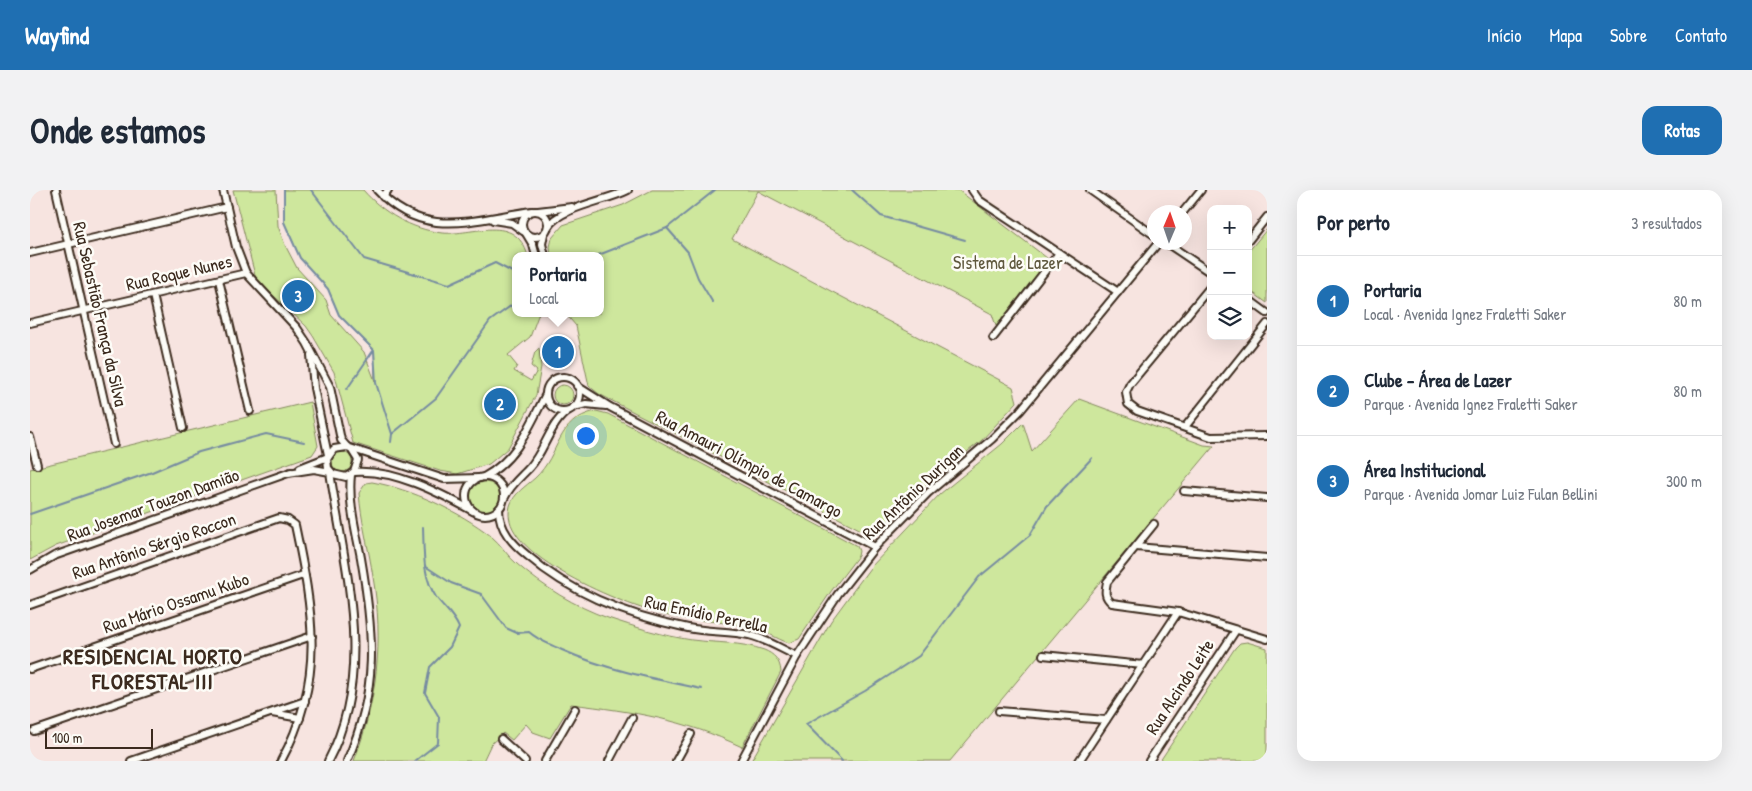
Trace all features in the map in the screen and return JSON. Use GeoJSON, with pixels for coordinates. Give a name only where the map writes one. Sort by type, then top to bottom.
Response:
{"type":"FeatureCollection","features":[{"type":"Feature","properties":{"kind":"street","name":"Rua Sebastião França da Silva"},"geometry":{"type":"LineString","coordinates":[[56,190],[114,444]]}},
{"type":"Feature","properties":{"kind":"street"},"geometry":{"type":"LineString","coordinates":[[223,190],[236,247],[246,274],[297,328],[311,351],[330,387],[341,440],[358,460],[352,473],[350,495],[370,606],[372,666],[363,719],[347,761]]}},
{"type":"Feature","properties":{"kind":"street"},"geometry":{"type":"LineString","coordinates":[[377,190],[399,209],[428,221],[459,224],[534,211],[584,206]]}},
{"type":"Feature","properties":{"kind":"street"},"geometry":{"type":"LineString","coordinates":[[383,197],[388,190]]}},
{"type":"Feature","properties":{"kind":"street"},"geometry":{"type":"LineString","coordinates":[[544,252],[542,244],[544,234],[558,215],[605,200],[628,190]]}},
{"type":"Feature","properties":{"kind":"street"},"geometry":{"type":"LineString","coordinates":[[972,190],[979,200],[1118,292]]}},
{"type":"Feature","properties":{"kind":"street"},"geometry":{"type":"LineString","coordinates":[[1090,190],[1147,230]]}},
{"type":"Feature","properties":{"kind":"street"},"geometry":{"type":"LineString","coordinates":[[1188,205],[1200,190]]}},
{"type":"Feature","properties":{"kind":"street"},"geometry":{"type":"LineString","coordinates":[[30,253],[227,208]]}},
{"type":"Feature","properties":{"kind":"street"},"geometry":{"type":"LineString","coordinates":[[534,211],[546,216],[548,227]]}},
{"type":"Feature","properties":{"kind":"street"},"geometry":{"type":"LineString","coordinates":[[534,211],[523,218],[522,225],[525,233],[531,240],[535,252]]}},
{"type":"Feature","properties":{"kind":"street"},"geometry":{"type":"LineString","coordinates":[[1252,235],[1267,217]]}},
{"type":"Feature","properties":{"kind":"street"},"geometry":{"type":"LineString","coordinates":[[480,221],[507,222],[537,238],[544,234]]}},
{"type":"Feature","properties":{"kind":"street","name":"Rua Antônio Durigan"},"geometry":{"type":"LineString","coordinates":[[741,761],[797,656],[838,594],[875,547],[923,498],[992,439],[1020,411],[1153,250]]}},
{"type":"Feature","properties":{"kind":"street"},"geometry":{"type":"LineString","coordinates":[[1177,250],[1207,270]]}},
{"type":"Feature","properties":{"kind":"street"},"geometry":{"type":"LineString","coordinates":[[993,338],[1059,253]]}},
{"type":"Feature","properties":{"kind":"street","name":"Rua Roque Nunes"},"geometry":{"type":"LineString","coordinates":[[30,323],[246,274]]}},
{"type":"Feature","properties":{"kind":"street"},"geometry":{"type":"LineString","coordinates":[[219,280],[250,411]]}},
{"type":"Feature","properties":{"kind":"street"},"geometry":{"type":"LineString","coordinates":[[1207,291],[1130,384],[1126,392],[1128,404],[1137,411],[1211,437],[1267,436]]}},
{"type":"Feature","properties":{"kind":"street"},"geometry":{"type":"LineString","coordinates":[[153,295],[183,428]]}},
{"type":"Feature","properties":{"kind":"street"},"geometry":{"type":"LineString","coordinates":[[1252,302],[1267,313]]}},
{"type":"Feature","properties":{"kind":"street"},"geometry":{"type":"LineString","coordinates":[[1185,428],[1267,324]]}},
{"type":"Feature","properties":{"kind":"street"},"geometry":{"type":"LineString","coordinates":[[311,351],[314,388],[328,456],[327,464],[333,489],[355,641],[354,672],[340,733],[328,761]]}},
{"type":"Feature","properties":{"kind":"street"},"geometry":{"type":"LineString","coordinates":[[333,489],[336,481],[352,473],[383,474],[439,494],[473,511],[487,516],[500,509],[513,484],[537,458],[558,420],[579,399],[577,386],[570,379],[559,378],[549,384],[546,394],[514,454],[497,470],[470,486],[466,493],[467,502],[473,511]]}},
{"type":"Feature","properties":{"kind":"street","name":"Rua Amauri Olímpio de Camargo"},"geometry":{"type":"LineString","coordinates":[[577,386],[610,407],[875,547]]}},
{"type":"Feature","properties":{"kind":"street"},"geometry":{"type":"LineString","coordinates":[[546,394],[548,402],[553,408],[561,411],[572,408]]}},
{"type":"Feature","properties":{"kind":"street","name":"Rua Amauri Olímpio de Camargo"},"geometry":{"type":"LineString","coordinates":[[572,408],[586,404],[610,407]]}},
{"type":"Feature","properties":{"kind":"street"},"geometry":{"type":"LineString","coordinates":[[30,437],[37,465]]}},
{"type":"Feature","properties":{"kind":"street"},"geometry":{"type":"LineString","coordinates":[[328,456],[338,447],[349,448],[444,479],[482,478],[498,482],[504,493],[504,500]]}},
{"type":"Feature","properties":{"kind":"street","name":"Rua Josemar Touzon Damião"},"geometry":{"type":"LineString","coordinates":[[30,570],[54,556],[288,473],[328,456]]}},
{"type":"Feature","properties":{"kind":"street","name":"Rua Josemar Touzon Damião"},"geometry":{"type":"LineString","coordinates":[[288,473],[314,469],[330,472]]}},
{"type":"Feature","properties":{"kind":"street"},"geometry":{"type":"LineString","coordinates":[[330,472],[342,477]]}},
{"type":"Feature","properties":{"kind":"street"},"geometry":{"type":"LineString","coordinates":[[1184,491],[1267,498]]}},
{"type":"Feature","properties":{"kind":"street","name":"Rua Emídio Perrella"},"geometry":{"type":"LineString","coordinates":[[500,509],[505,532],[514,544],[557,579],[583,593],[627,612],[656,620],[701,630],[750,636],[797,656]]}},
{"type":"Feature","properties":{"kind":"street","name":"Rua Antônio Sérgio Roccon"},"geometry":{"type":"LineString","coordinates":[[30,605],[279,518],[288,520],[295,525],[303,575]]}},
{"type":"Feature","properties":{"kind":"street"},"geometry":{"type":"LineString","coordinates":[[1154,524],[1107,582],[1105,594],[1107,600],[1112,603],[1178,612],[1267,639]]}},
{"type":"Feature","properties":{"kind":"street"},"geometry":{"type":"LineString","coordinates":[[1136,547],[1267,558]]}},
{"type":"Feature","properties":{"kind":"street"},"geometry":{"type":"LineString","coordinates":[[281,761],[300,718],[312,663],[312,617],[303,575]]}},
{"type":"Feature","properties":{"kind":"street","name":"Rua Mário Ossamu Kubo"},"geometry":{"type":"LineString","coordinates":[[30,669],[303,575]]}},
{"type":"Feature","properties":{"kind":"street"},"geometry":{"type":"LineString","coordinates":[[1079,761],[1178,612]]}},
{"type":"Feature","properties":{"kind":"street","name":"Rua Alcindo Leite"},"geometry":{"type":"LineString","coordinates":[[1149,761],[1236,630]]}},
{"type":"Feature","properties":{"kind":"street"},"geometry":{"type":"LineString","coordinates":[[34,731],[312,636]]}},
{"type":"Feature","properties":{"kind":"street"},"geometry":{"type":"LineString","coordinates":[[1043,655],[1142,665]]}},
{"type":"Feature","properties":{"kind":"street"},"geometry":{"type":"LineString","coordinates":[[131,761],[305,702]]}},
{"type":"Feature","properties":{"kind":"street"},"geometry":{"type":"LineString","coordinates":[[545,761],[575,709]]}},
{"type":"Feature","properties":{"kind":"street"},"geometry":{"type":"LineString","coordinates":[[999,711],[1106,720]]}},
{"type":"Feature","properties":{"kind":"street"},"geometry":{"type":"LineString","coordinates":[[269,713],[300,718]]}},
{"type":"Feature","properties":{"kind":"street"},"geometry":{"type":"LineString","coordinates":[[609,761],[632,718]]}},
{"type":"Feature","properties":{"kind":"street"},"geometry":{"type":"LineString","coordinates":[[676,761],[691,734]]}},
{"type":"Feature","properties":{"kind":"street"},"geometry":{"type":"LineString","coordinates":[[501,739],[525,761]]}},
{"type":"Feature","properties":{"kind":"green space"},"geometry":{"type":"Polygon","coordinates":[[[233,190],[276,190],[278,226],[285,245],[297,268],[326,300],[331,315],[364,352],[375,381],[374,351],[339,315],[328,289],[300,258],[284,222],[284,190],[363,190],[389,213],[419,228],[442,233],[492,229],[503,230],[513,234],[522,243],[526,252],[512,252],[512,317],[538,317],[530,337],[508,355],[517,366],[514,371],[531,381],[537,371],[531,366],[535,352],[539,348],[541,367],[536,395],[508,448],[489,464],[457,474],[440,471],[353,443],[334,372],[313,336],[306,326],[256,279],[233,190]]]}},
{"type":"Feature","properties":{"kind":"green space","name":"Sistema de Lazer"},"geometry":{"type":"Polygon","coordinates":[[[652,190],[958,190],[1047,258],[1047,262],[996,326],[992,314],[758,191],[732,239],[1013,387],[1017,402],[981,441],[931,480],[874,535],[869,534],[599,394],[589,386],[576,326],[568,317],[604,317],[604,252],[551,252],[550,247],[552,238],[563,225],[623,205],[652,190]]]}},
{"type":"Feature","properties":{"kind":"green space"},"geometry":{"type":"Polygon","coordinates":[[[1267,229],[1267,303],[1252,292],[1252,247],[1267,229]]]}},
{"type":"Feature","properties":{"kind":"green space"},"geometry":{"type":"Polygon","coordinates":[[[563,385],[570,388],[573,395],[570,402],[563,405],[556,402],[553,395],[556,388],[563,385]]]}},
{"type":"Feature","properties":{"kind":"green space"},"geometry":{"type":"Polygon","coordinates":[[[1079,399],[1204,445],[1214,446],[950,761],[751,761],[831,621],[870,568],[940,494],[1002,444],[1023,423],[1032,451],[1079,399]]]}},
{"type":"Feature","properties":{"kind":"green space"},"geometry":{"type":"Polygon","coordinates":[[[310,402],[318,446],[312,455],[56,546],[30,560],[30,469],[310,402]]]}},
{"type":"Feature","properties":{"kind":"green space"},"geometry":{"type":"Polygon","coordinates":[[[596,411],[608,414],[857,546],[858,556],[799,639],[789,643],[751,627],[675,617],[646,610],[568,576],[543,560],[523,542],[511,524],[510,506],[512,502],[517,494],[543,469],[560,439],[573,422],[583,415],[596,411]]]}},
{"type":"Feature","properties":{"kind":"green space"},"geometry":{"type":"Polygon","coordinates":[[[342,452],[349,455],[352,462],[349,469],[342,472],[335,469],[332,462],[335,455],[342,452]]]}},
{"type":"Feature","properties":{"kind":"green space"},"geometry":{"type":"Polygon","coordinates":[[[372,482],[403,490],[434,502],[464,518],[491,536],[513,561],[537,580],[572,602],[596,613],[639,628],[671,636],[692,640],[747,645],[771,653],[778,661],[781,672],[742,747],[720,737],[679,723],[616,710],[571,704],[550,738],[533,732],[526,724],[512,740],[503,733],[491,744],[483,761],[354,761],[362,738],[373,693],[378,648],[376,601],[359,493],[366,483],[372,482]]]}},
{"type":"Feature","properties":{"kind":"green space"},"geometry":{"type":"Polygon","coordinates":[[[485,482],[495,487],[500,497],[495,507],[485,512],[475,507],[470,497],[475,487],[485,482]]]}},
{"type":"Feature","properties":{"kind":"green space"},"geometry":{"type":"Polygon","coordinates":[[[1247,642],[1267,648],[1267,761],[1160,761],[1235,648],[1240,643],[1247,642]]]}},
{"type":"Feature","properties":{"kind":"waterway"},"geometry":{"type":"LineString","coordinates":[[284,190],[284,222],[300,258],[328,289],[339,315],[374,350],[376,383],[392,434],[391,442]]}},
{"type":"Feature","properties":{"kind":"waterway"},"geometry":{"type":"LineString","coordinates":[[311,190],[364,259],[449,284],[495,263],[512,272]]}},
{"type":"Feature","properties":{"kind":"waterway"},"geometry":{"type":"LineString","coordinates":[[604,253],[667,228],[715,190]]}},
{"type":"Feature","properties":{"kind":"waterway"},"geometry":{"type":"LineString","coordinates":[[852,190],[881,216],[965,240]]}},
{"type":"Feature","properties":{"kind":"waterway"},"geometry":{"type":"LineString","coordinates":[[667,228],[688,252],[698,278],[713,303]]}},
{"type":"Feature","properties":{"kind":"waterway"},"geometry":{"type":"LineString","coordinates":[[392,434],[436,398],[490,321],[512,305]]}},
{"type":"Feature","properties":{"kind":"waterway"},"geometry":{"type":"LineString","coordinates":[[347,389],[373,351]]}},
{"type":"Feature","properties":{"kind":"waterway"},"geometry":{"type":"LineString","coordinates":[[30,514],[152,472],[199,452],[266,434],[304,442]]}},
{"type":"Feature","properties":{"kind":"waterway"},"geometry":{"type":"LineString","coordinates":[[842,761],[806,724],[865,691],[919,656],[979,577],[1030,535],[1047,506],[1092,458]]}},
{"type":"Feature","properties":{"kind":"waterway"},"geometry":{"type":"LineString","coordinates":[[415,761],[438,743],[439,717],[425,693],[430,667],[450,647],[459,628],[452,615],[431,589],[426,572],[423,527]]}},
{"type":"Feature","properties":{"kind":"waterway"},"geometry":{"type":"LineString","coordinates":[[425,566],[451,583],[481,594],[506,628],[517,633],[529,632],[562,650],[596,663],[648,678],[702,689]]}},
{"type":"Feature","properties":{"kind":"place","name":"Área Institucional"},"geometry":{"type":"Point","coordinates":[298,296]}},
{"type":"Feature","properties":{"kind":"place","name":"Portaria"},"geometry":{"type":"Point","coordinates":[558,352]}},
{"type":"Feature","properties":{"kind":"place","name":"Clube - Área de Lazer"},"geometry":{"type":"Point","coordinates":[500,404]}},
{"type":"Feature","properties":{"kind":"district","name":"RESIDENCIAL HORTO FLORESTAL III"},"geometry":{"type":"Point","coordinates":[153,668]}}]}
